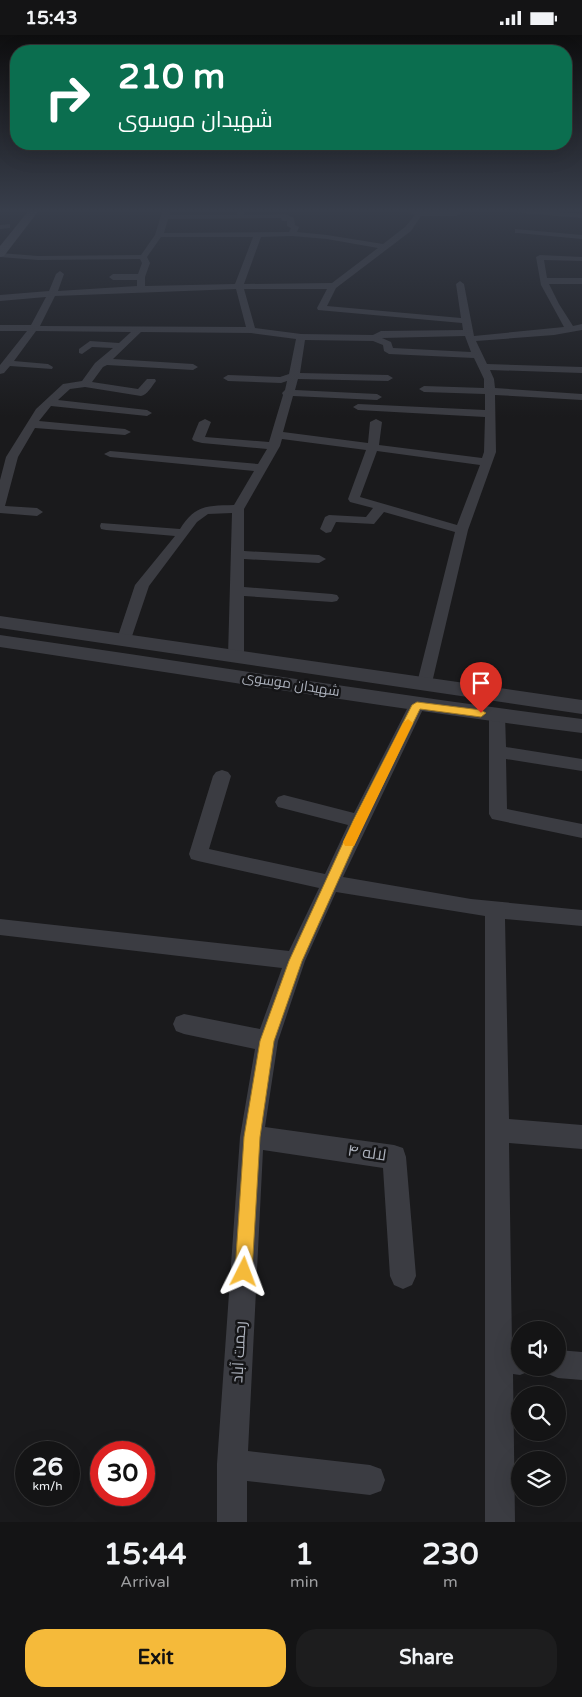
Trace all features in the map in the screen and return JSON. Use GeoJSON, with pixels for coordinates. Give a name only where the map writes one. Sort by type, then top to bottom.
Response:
{"type":"FeatureCollection","features":[{"type":"Feature","properties":{"kind":"street"},"geometry":{"type":"LineString","coordinates":[[3,367],[33,329],[54,293],[59,278]]}},
{"type":"Feature","properties":{"kind":"street"},"geometry":{"type":"LineString","coordinates":[[141,278],[141,288]]}},
{"type":"Feature","properties":{"kind":"street"},"geometry":{"type":"LineString","coordinates":[[241,278],[239,285],[251,330]]}},
{"type":"Feature","properties":{"kind":"street"},"geometry":{"type":"LineString","coordinates":[[343,278],[333,286],[321,308],[468,331]]}},
{"type":"Feature","properties":{"kind":"street"},"geometry":{"type":"LineString","coordinates":[[570,329],[548,292],[545,281],[582,281]]}},
{"type":"Feature","properties":{"kind":"street","name":"رحمت آباد"},"geometry":{"type":"LineString","coordinates":[[232,1522],[232,1464],[252,1137],[267,1041],[296,961],[359,821],[421,694],[462,530],[490,452],[491,414],[488,391],[489,379],[468,331],[460,284]]}},
{"type":"Feature","properties":{"kind":"street"},"geometry":{"type":"LineString","coordinates":[[0,298],[141,288],[239,285],[333,286]]}},
{"type":"Feature","properties":{"kind":"street"},"geometry":{"type":"LineString","coordinates":[[179,297],[182,287]]}},
{"type":"Feature","properties":{"kind":"street"},"geometry":{"type":"LineString","coordinates":[[375,338],[381,334],[570,329],[582,327]]}},
{"type":"Feature","properties":{"kind":"street"},"geometry":{"type":"LineString","coordinates":[[0,328],[251,330],[301,337],[375,338],[388,344],[389,351],[477,355]]}},
{"type":"Feature","properties":{"kind":"street"},"geometry":{"type":"LineString","coordinates":[[85,383],[99,365],[105,362],[139,329]]}},
{"type":"Feature","properties":{"kind":"street"},"geometry":{"type":"LineString","coordinates":[[236,656],[238,509],[275,441],[287,393],[294,376],[301,337]]}},
{"type":"Feature","properties":{"kind":"street"},"geometry":{"type":"LineString","coordinates":[[82,351],[90,344],[122,346]]}},
{"type":"Feature","properties":{"kind":"street"},"geometry":{"type":"LineString","coordinates":[[105,362],[193,367]]}},
{"type":"Feature","properties":{"kind":"street"},"geometry":{"type":"LineString","coordinates":[[3,367],[48,367]]}},
{"type":"Feature","properties":{"kind":"street"},"geometry":{"type":"LineString","coordinates":[[483,367],[582,370]]}},
{"type":"Feature","properties":{"kind":"street"},"geometry":{"type":"LineString","coordinates":[[228,378],[281,380],[294,376],[388,378]]}},
{"type":"Feature","properties":{"kind":"street"},"geometry":{"type":"LineString","coordinates":[[0,504],[12,457],[33,424],[40,409],[67,386],[85,383],[141,393],[151,381]]}},
{"type":"Feature","properties":{"kind":"street"},"geometry":{"type":"LineString","coordinates":[[424,389],[582,397]]}},
{"type":"Feature","properties":{"kind":"street"},"geometry":{"type":"LineString","coordinates":[[287,393],[381,397]]}},
{"type":"Feature","properties":{"kind":"street"},"geometry":{"type":"LineString","coordinates":[[48,402],[147,413]]}},
{"type":"Feature","properties":{"kind":"street"},"geometry":{"type":"LineString","coordinates":[[358,407],[491,414]]}},
{"type":"Feature","properties":{"kind":"street"},"geometry":{"type":"LineString","coordinates":[[205,422],[198,439],[275,441],[373,447],[486,462]]}},
{"type":"Feature","properties":{"kind":"street"},"geometry":{"type":"LineString","coordinates":[[376,422],[373,447],[354,499],[462,530]]}},
{"type":"Feature","properties":{"kind":"street"},"geometry":{"type":"LineString","coordinates":[[33,424],[125,432]]}},
{"type":"Feature","properties":{"kind":"street"},"geometry":{"type":"LineString","coordinates":[[110,454],[261,468]]}},
{"type":"Feature","properties":{"kind":"street"},"geometry":{"type":"LineString","coordinates":[[326,529],[330,520],[334,518],[369,521],[381,507]]}},
{"type":"Feature","properties":{"kind":"street"},"geometry":{"type":"LineString","coordinates":[[0,509],[38,513]]}},
{"type":"Feature","properties":{"kind":"street"},"geometry":{"type":"LineString","coordinates":[[124,641],[142,585],[184,533],[192,520],[205,510],[238,509]]}},
{"type":"Feature","properties":{"kind":"street"},"geometry":{"type":"LineString","coordinates":[[106,526],[184,533]]}},
{"type":"Feature","properties":{"kind":"street"},"geometry":{"type":"LineString","coordinates":[[237,555],[319,559]]}},
{"type":"Feature","properties":{"kind":"street"},"geometry":{"type":"LineString","coordinates":[[237,591],[332,598]]}},
{"type":"Feature","properties":{"kind":"street","name":"شهیدان موسوی"},"geometry":{"type":"LineString","coordinates":[[0,622],[236,656],[421,694],[497,715],[582,726]]}},
{"type":"Feature","properties":{"kind":"street","name":"شهیدان موسوی"},"geometry":{"type":"LineString","coordinates":[[0,641],[320,688],[582,707]]}},
{"type":"Feature","properties":{"kind":"street"},"geometry":{"type":"LineString","coordinates":[[497,715],[498,814],[582,831]]}},
{"type":"Feature","properties":{"kind":"street"},"geometry":{"type":"LineString","coordinates":[[497,752],[582,765]]}},
{"type":"Feature","properties":{"kind":"street"},"geometry":{"type":"LineString","coordinates":[[222,776],[198,854],[331,883],[495,909],[582,919]]}},
{"type":"Feature","properties":{"kind":"street"},"geometry":{"type":"LineString","coordinates":[[284,802],[359,821]]}},
{"type":"Feature","properties":{"kind":"street"},"geometry":{"type":"LineString","coordinates":[[495,909],[496,1130],[509,1360],[500,1522]]}},
{"type":"Feature","properties":{"kind":"street"},"geometry":{"type":"LineString","coordinates":[[0,927],[296,961]]}},
{"type":"Feature","properties":{"kind":"street"},"geometry":{"type":"LineString","coordinates":[[184,1024],[267,1041]]}},
{"type":"Feature","properties":{"kind":"street"},"geometry":{"type":"LineString","coordinates":[[496,1130],[582,1137]]}},
{"type":"Feature","properties":{"kind":"street","name":"لاله ۴"},"geometry":{"type":"LineString","coordinates":[[252,1137],[394,1157],[403,1276]]}},
{"type":"Feature","properties":{"kind":"street"},"geometry":{"type":"LineString","coordinates":[[566,1365],[582,1366]]}},
{"type":"Feature","properties":{"kind":"street"},"geometry":{"type":"LineString","coordinates":[[232,1464],[370,1480]]}},
{"type":"Feature","properties":{"kind":"slow traffic"},"geometry":{"type":"LineString","coordinates":[[349,842],[408,723]]}},
{"type":"Feature","properties":{"kind":"route"},"geometry":{"type":"LineString","coordinates":[[244,1272],[252,1137],[267,1041],[296,961],[359,821],[417,705],[481,713]]}}]}
